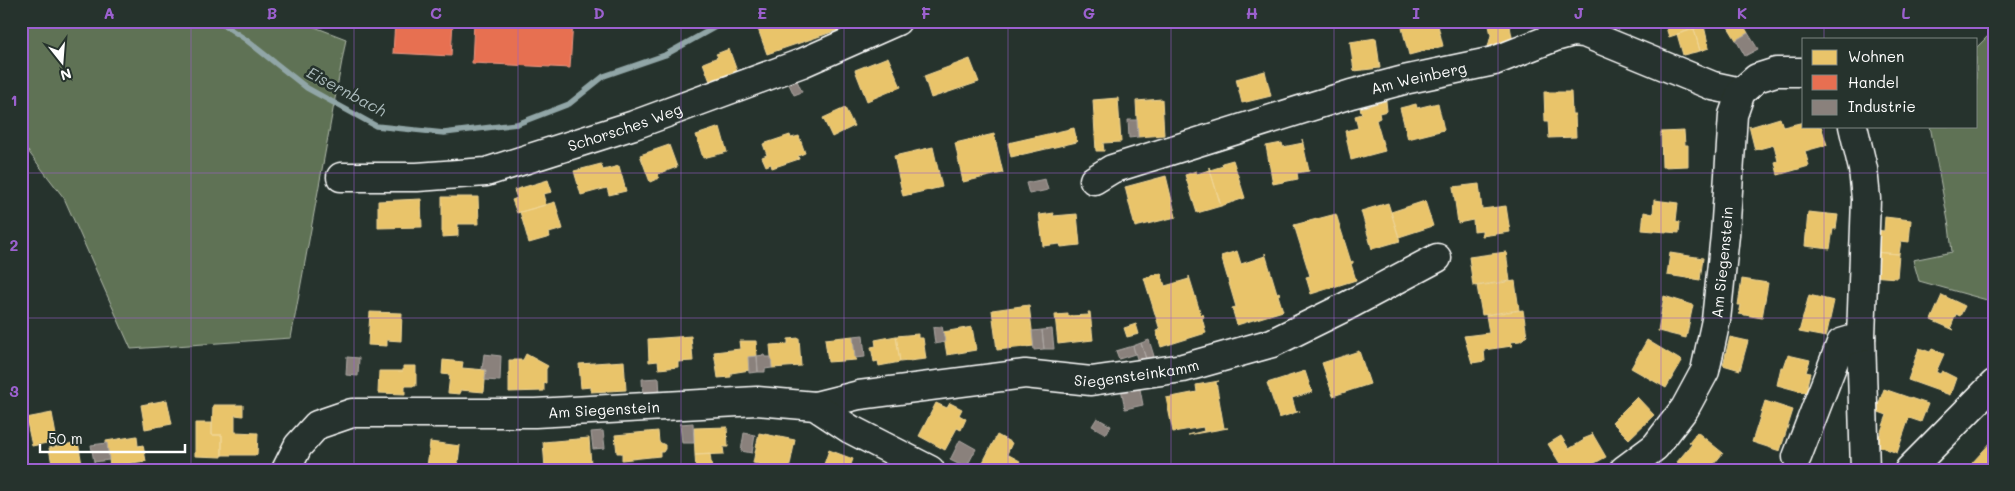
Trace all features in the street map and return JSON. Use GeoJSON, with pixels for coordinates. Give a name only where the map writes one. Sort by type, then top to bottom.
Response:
{"type":"FeatureCollection","features":[{"type":"Feature","properties":{"kind":"street","name":"Schorsches Weg"},"geometry":{"type":"LineString","coordinates":[[341,177],[417,177],[486,172],[634,126],[802,64],[897,21]]}},
{"type":"Feature","properties":{"kind":"street","name":"Am Weinberg"},"geometry":{"type":"LineString","coordinates":[[1094,180],[1112,170],[1351,94],[1404,80],[1494,61],[1555,37],[1573,32],[1584,33],[1713,86],[1741,92]]}},
{"type":"Feature","properties":{"kind":"street"},"geometry":{"type":"LineString","coordinates":[[1741,92],[1758,78],[1776,72],[1802,72]]}},
{"type":"Feature","properties":{"kind":"street","name":"Am Siegenstein"},"geometry":{"type":"LineString","coordinates":[[1624,470],[1655,447],[1685,408],[1705,371],[1716,320],[1725,234],[1733,115],[1741,92]]}},
{"type":"Feature","properties":{"kind":"street"},"geometry":{"type":"LineString","coordinates":[[1853,128],[1863,169],[1866,199],[1861,337],[1865,470]]}},
{"type":"Feature","properties":{"kind":"street","name":"Siegensteinkamm"},"geometry":{"type":"LineString","coordinates":[[816,406],[859,395],[1025,374],[1092,381],[1183,368],[1272,343],[1437,258]]}},
{"type":"Feature","properties":{"kind":"street"},"geometry":{"type":"LineString","coordinates":[[1797,457],[1841,343],[1861,337]]}},
{"type":"Feature","properties":{"kind":"street"},"geometry":{"type":"LineString","coordinates":[[1909,470],[1994,384]]}},
{"type":"Feature","properties":{"kind":"street","name":"Am Siegenstein"},"geometry":{"type":"LineString","coordinates":[[286,470],[298,446],[317,425],[352,413],[535,414],[757,401],[816,406],[850,429],[930,470]]}},
{"type":"Feature","properties":{"kind":"green space"},"geometry":{"type":"Polygon","coordinates":[[[21,21],[299,21],[346,39],[291,338],[131,349],[64,198],[21,142],[21,21]]]}},
{"type":"Feature","properties":{"kind":"green space"},"geometry":{"type":"Polygon","coordinates":[[[1994,30],[1994,302],[1919,281],[1913,260],[1952,252],[1949,226],[1930,128],[1978,128],[1978,46],[1994,30]]]}},
{"type":"Feature","properties":{"kind":"building: Wohnen"},"geometry":{"type":"Polygon","coordinates":[[[781,21],[839,21],[841,29],[767,54],[758,29],[781,21]]]}},
{"type":"Feature","properties":{"kind":"building: Wohnen"},"geometry":{"type":"Polygon","coordinates":[[[839,21],[859,21],[841,28],[839,21]]]}},
{"type":"Feature","properties":{"kind":"building: Wohnen"},"geometry":{"type":"Polygon","coordinates":[[[1422,21],[1437,21],[1443,46],[1409,55],[1402,28],[1422,21]]]}},
{"type":"Feature","properties":{"kind":"building: Wohnen"},"geometry":{"type":"Polygon","coordinates":[[[1488,21],[1509,21],[1513,42],[1488,47],[1491,35],[1488,21]]]}},
{"type":"Feature","properties":{"kind":"building: Wohnen"},"geometry":{"type":"Polygon","coordinates":[[[1615,21],[1633,21],[1616,26],[1615,21]]]}},
{"type":"Feature","properties":{"kind":"building: Wohnen"},"geometry":{"type":"Polygon","coordinates":[[[1664,21],[1695,21],[1697,28],[1669,37],[1664,21]]]}},
{"type":"Feature","properties":{"kind":"building: Wohnen"},"geometry":{"type":"Polygon","coordinates":[[[1741,21],[1748,33],[1736,40],[1725,22],[1741,21]]]}},
{"type":"Feature","properties":{"kind":"building: Wohnen"},"geometry":{"type":"Polygon","coordinates":[[[1704,26],[1709,48],[1700,51],[1694,29],[1704,26]]]}},
{"type":"Feature","properties":{"kind":"building: Wohnen"},"geometry":{"type":"Polygon","coordinates":[[[1694,29],[1700,51],[1683,55],[1677,34],[1694,29]]]}},
{"type":"Feature","properties":{"kind":"building: Wohnen"},"geometry":{"type":"Polygon","coordinates":[[[1376,38],[1380,68],[1354,71],[1350,42],[1376,38]]]}},
{"type":"Feature","properties":{"kind":"building: Wohnen"},"geometry":{"type":"Polygon","coordinates":[[[729,49],[738,74],[711,84],[703,63],[718,57],[716,54],[729,49]]]}},
{"type":"Feature","properties":{"kind":"building: Wohnen"},"geometry":{"type":"Polygon","coordinates":[[[888,57],[901,87],[867,101],[855,70],[888,57]]]}},
{"type":"Feature","properties":{"kind":"building: Wohnen"},"geometry":{"type":"Polygon","coordinates":[[[970,59],[979,82],[931,98],[924,76],[970,59]]]}},
{"type":"Feature","properties":{"kind":"building: Wohnen"},"geometry":{"type":"Polygon","coordinates":[[[1265,71],[1271,96],[1242,103],[1236,79],[1265,71]]]}},
{"type":"Feature","properties":{"kind":"building: Wohnen"},"geometry":{"type":"Polygon","coordinates":[[[1544,92],[1571,92],[1572,114],[1575,114],[1576,137],[1549,138],[1548,121],[1545,121],[1544,92]]]}},
{"type":"Feature","properties":{"kind":"building: Wohnen"},"geometry":{"type":"Polygon","coordinates":[[[1118,98],[1121,142],[1103,143],[1104,151],[1096,151],[1093,100],[1118,98]]]}},
{"type":"Feature","properties":{"kind":"building: Wohnen"},"geometry":{"type":"Polygon","coordinates":[[[1162,99],[1164,135],[1138,137],[1136,101],[1162,99]]]}},
{"type":"Feature","properties":{"kind":"building: Wohnen"},"geometry":{"type":"Polygon","coordinates":[[[1386,101],[1387,111],[1379,113],[1380,118],[1376,120],[1385,151],[1351,160],[1345,131],[1358,128],[1355,116],[1362,114],[1360,108],[1386,101]]]}},
{"type":"Feature","properties":{"kind":"building: Wohnen"},"geometry":{"type":"Polygon","coordinates":[[[1438,103],[1444,130],[1408,139],[1400,108],[1416,104],[1417,108],[1438,103]]]}},
{"type":"Feature","properties":{"kind":"building: Wohnen"},"geometry":{"type":"Polygon","coordinates":[[[845,108],[854,126],[832,137],[823,118],[845,108]]]}},
{"type":"Feature","properties":{"kind":"building: Wohnen"},"geometry":{"type":"Polygon","coordinates":[[[1780,118],[1783,127],[1802,122],[1802,128],[1822,128],[1827,145],[1805,151],[1809,166],[1778,175],[1775,162],[1778,161],[1774,145],[1755,150],[1750,127],[1780,118]]]}},
{"type":"Feature","properties":{"kind":"building: Wohnen"},"geometry":{"type":"Polygon","coordinates":[[[720,127],[727,152],[703,158],[696,135],[720,127]]]}},
{"type":"Feature","properties":{"kind":"building: Wohnen"},"geometry":{"type":"Polygon","coordinates":[[[1074,128],[1077,142],[1011,157],[1008,143],[1074,128]]]}},
{"type":"Feature","properties":{"kind":"building: Wohnen"},"geometry":{"type":"Polygon","coordinates":[[[1684,131],[1685,145],[1688,145],[1688,166],[1662,167],[1661,132],[1684,131]]]}},
{"type":"Feature","properties":{"kind":"building: Wohnen"},"geometry":{"type":"Polygon","coordinates":[[[994,134],[1003,173],[963,182],[955,143],[994,134]]]}},
{"type":"Feature","properties":{"kind":"building: Wohnen"},"geometry":{"type":"Polygon","coordinates":[[[790,135],[791,138],[799,136],[805,153],[798,156],[799,159],[772,168],[771,164],[766,166],[762,157],[767,155],[763,144],[790,135]]]}},
{"type":"Feature","properties":{"kind":"building: Wohnen"},"geometry":{"type":"Polygon","coordinates":[[[1282,143],[1283,147],[1303,143],[1309,171],[1297,173],[1298,179],[1273,184],[1266,146],[1282,143]]]}},
{"type":"Feature","properties":{"kind":"building: Wohnen"},"geometry":{"type":"Polygon","coordinates":[[[669,145],[677,167],[658,174],[659,178],[650,182],[640,155],[669,145]]]}},
{"type":"Feature","properties":{"kind":"building: Wohnen"},"geometry":{"type":"Polygon","coordinates":[[[933,147],[942,187],[903,196],[894,156],[933,147]]]}},
{"type":"Feature","properties":{"kind":"building: Wohnen"},"geometry":{"type":"Polygon","coordinates":[[[1233,160],[1245,198],[1221,206],[1209,167],[1210,170],[1223,166],[1222,163],[1233,160]]]}},
{"type":"Feature","properties":{"kind":"building: Wohnen"},"geometry":{"type":"Polygon","coordinates":[[[601,164],[603,170],[619,166],[626,191],[609,195],[607,188],[581,195],[574,171],[601,164]]]}},
{"type":"Feature","properties":{"kind":"building: Wohnen"},"geometry":{"type":"Polygon","coordinates":[[[1209,167],[1221,206],[1197,213],[1185,175],[1196,171],[1197,174],[1209,170],[1209,167]]]}},
{"type":"Feature","properties":{"kind":"building: Wohnen"},"geometry":{"type":"Polygon","coordinates":[[[1166,176],[1176,217],[1135,227],[1125,187],[1166,176]]]}},
{"type":"Feature","properties":{"kind":"building: Wohnen"},"geometry":{"type":"Polygon","coordinates":[[[548,180],[552,192],[543,194],[546,205],[517,213],[512,200],[517,198],[514,190],[548,180]]]}},
{"type":"Feature","properties":{"kind":"building: Wohnen"},"geometry":{"type":"Polygon","coordinates":[[[1479,184],[1482,209],[1506,206],[1510,232],[1482,236],[1482,230],[1474,231],[1473,220],[1458,223],[1453,187],[1479,184]]]}},
{"type":"Feature","properties":{"kind":"building: Wohnen"},"geometry":{"type":"Polygon","coordinates":[[[442,197],[478,197],[479,224],[458,224],[458,236],[442,237],[442,197]]]}},
{"type":"Feature","properties":{"kind":"building: Wohnen"},"geometry":{"type":"Polygon","coordinates":[[[421,199],[422,227],[378,228],[378,201],[421,199]]]}},
{"type":"Feature","properties":{"kind":"building: Wohnen"},"geometry":{"type":"Polygon","coordinates":[[[1654,200],[1678,203],[1676,221],[1680,222],[1679,233],[1642,230],[1644,212],[1653,214],[1654,200]]]}},
{"type":"Feature","properties":{"kind":"building: Wohnen"},"geometry":{"type":"Polygon","coordinates":[[[1425,201],[1433,226],[1399,237],[1391,212],[1425,201]]]}},
{"type":"Feature","properties":{"kind":"building: Wohnen"},"geometry":{"type":"Polygon","coordinates":[[[555,202],[563,229],[549,233],[550,237],[529,243],[520,212],[555,202]]]}},
{"type":"Feature","properties":{"kind":"building: Wohnen"},"geometry":{"type":"Polygon","coordinates":[[[1388,203],[1400,241],[1372,249],[1361,211],[1388,203]]]}},
{"type":"Feature","properties":{"kind":"building: Wohnen"},"geometry":{"type":"Polygon","coordinates":[[[1808,212],[1838,215],[1836,229],[1833,229],[1830,249],[1805,246],[1808,212]]]}},
{"type":"Feature","properties":{"kind":"building: Wohnen"},"geometry":{"type":"Polygon","coordinates":[[[1039,213],[1040,215],[1054,213],[1053,216],[1077,214],[1080,245],[1061,247],[1060,244],[1043,246],[1039,213]]]}},
{"type":"Feature","properties":{"kind":"building: Wohnen"},"geometry":{"type":"Polygon","coordinates":[[[1336,214],[1351,262],[1353,261],[1351,264],[1356,280],[1311,294],[1306,277],[1310,276],[1294,225],[1336,214]]]}},
{"type":"Feature","properties":{"kind":"building: Wohnen"},"geometry":{"type":"Polygon","coordinates":[[[1885,217],[1911,220],[1909,242],[1901,241],[1899,254],[1873,252],[1875,230],[1884,231],[1885,217]]]}},
{"type":"Feature","properties":{"kind":"building: Wohnen"},"geometry":{"type":"Polygon","coordinates":[[[1237,251],[1241,264],[1265,256],[1265,253],[1277,293],[1279,292],[1280,294],[1278,295],[1283,311],[1237,325],[1232,308],[1236,307],[1221,256],[1237,251]]]}},
{"type":"Feature","properties":{"kind":"building: Wohnen"},"geometry":{"type":"Polygon","coordinates":[[[1506,252],[1510,281],[1473,286],[1469,257],[1506,252]]]}},
{"type":"Feature","properties":{"kind":"building: Wohnen"},"geometry":{"type":"Polygon","coordinates":[[[1873,252],[1899,254],[1897,278],[1870,276],[1873,252]]]}},
{"type":"Feature","properties":{"kind":"building: Wohnen"},"geometry":{"type":"Polygon","coordinates":[[[1670,253],[1703,258],[1700,280],[1667,275],[1670,253]]]}},
{"type":"Feature","properties":{"kind":"building: Wohnen"},"geometry":{"type":"Polygon","coordinates":[[[1161,273],[1165,286],[1189,279],[1189,276],[1201,315],[1203,314],[1204,317],[1202,318],[1206,333],[1161,347],[1156,331],[1160,330],[1144,278],[1161,273]]]}},
{"type":"Feature","properties":{"kind":"building: Wohnen"},"geometry":{"type":"Polygon","coordinates":[[[1742,279],[1768,283],[1762,318],[1739,314],[1741,305],[1738,305],[1742,279]]]}},
{"type":"Feature","properties":{"kind":"building: Wohnen"},"geometry":{"type":"Polygon","coordinates":[[[1515,281],[1519,310],[1482,315],[1477,286],[1515,281]]]}},
{"type":"Feature","properties":{"kind":"building: Wohnen"},"geometry":{"type":"Polygon","coordinates":[[[1809,295],[1834,301],[1826,337],[1799,332],[1809,295]]]}},
{"type":"Feature","properties":{"kind":"building: Wohnen"},"geometry":{"type":"Polygon","coordinates":[[[1942,295],[1965,306],[1960,316],[1956,314],[1951,327],[1954,330],[1931,320],[1942,295]]]}},
{"type":"Feature","properties":{"kind":"building: Wohnen"},"geometry":{"type":"Polygon","coordinates":[[[1664,296],[1693,305],[1686,338],[1658,331],[1664,296]]]}},
{"type":"Feature","properties":{"kind":"building: Wohnen"},"geometry":{"type":"Polygon","coordinates":[[[1029,305],[1034,346],[997,350],[992,310],[1029,305]]]}},
{"type":"Feature","properties":{"kind":"building: Wohnen"},"geometry":{"type":"Polygon","coordinates":[[[1523,310],[1527,336],[1520,341],[1511,342],[1512,346],[1484,350],[1485,361],[1472,363],[1464,336],[1489,333],[1486,315],[1523,310]]]}},
{"type":"Feature","properties":{"kind":"building: Wohnen"},"geometry":{"type":"Polygon","coordinates":[[[370,312],[402,313],[401,341],[387,340],[387,346],[368,345],[370,312]]]}},
{"type":"Feature","properties":{"kind":"building: Wohnen"},"geometry":{"type":"Polygon","coordinates":[[[1088,312],[1090,312],[1093,340],[1058,344],[1055,315],[1089,315],[1088,312]]]}},
{"type":"Feature","properties":{"kind":"building: Wohnen"},"geometry":{"type":"Polygon","coordinates":[[[1136,324],[1139,334],[1127,337],[1124,328],[1136,324]]]}},
{"type":"Feature","properties":{"kind":"building: Wohnen"},"geometry":{"type":"Polygon","coordinates":[[[972,327],[976,350],[947,355],[943,332],[972,327]]]}},
{"type":"Feature","properties":{"kind":"building: Wohnen"},"geometry":{"type":"Polygon","coordinates":[[[918,334],[918,338],[923,338],[926,359],[900,362],[896,336],[918,334]]]}},
{"type":"Feature","properties":{"kind":"building: Wohnen"},"geometry":{"type":"Polygon","coordinates":[[[691,336],[693,361],[678,362],[678,367],[659,369],[658,361],[649,362],[648,339],[691,336]]]}},
{"type":"Feature","properties":{"kind":"building: Wohnen"},"geometry":{"type":"Polygon","coordinates":[[[853,336],[856,360],[828,362],[825,339],[853,336]]]}},
{"type":"Feature","properties":{"kind":"building: Wohnen"},"geometry":{"type":"Polygon","coordinates":[[[896,336],[900,362],[879,366],[878,361],[874,362],[871,347],[876,346],[875,340],[896,336]]]}},
{"type":"Feature","properties":{"kind":"building: Wohnen"},"geometry":{"type":"Polygon","coordinates":[[[1730,337],[1748,341],[1740,370],[1723,365],[1730,337]]]}},
{"type":"Feature","properties":{"kind":"building: Wohnen"},"geometry":{"type":"Polygon","coordinates":[[[799,338],[801,366],[772,368],[770,345],[788,344],[788,339],[799,338]]]}},
{"type":"Feature","properties":{"kind":"building: Wohnen"},"geometry":{"type":"Polygon","coordinates":[[[1647,340],[1682,361],[1666,388],[1631,368],[1647,340]]]}},
{"type":"Feature","properties":{"kind":"building: Wohnen"},"geometry":{"type":"Polygon","coordinates":[[[739,341],[756,341],[757,356],[748,357],[750,370],[731,373],[731,377],[718,378],[714,352],[740,349],[739,341]]]}},
{"type":"Feature","properties":{"kind":"building: Wohnen"},"geometry":{"type":"Polygon","coordinates":[[[1919,348],[1930,352],[1932,349],[1944,354],[1936,372],[1940,374],[1942,371],[1956,378],[1950,395],[1908,380],[1919,348]]]}},
{"type":"Feature","properties":{"kind":"building: Wohnen"},"geometry":{"type":"Polygon","coordinates":[[[1359,351],[1370,384],[1333,396],[1322,363],[1359,351]]]}},
{"type":"Feature","properties":{"kind":"building: Wohnen"},"geometry":{"type":"Polygon","coordinates":[[[526,354],[548,366],[546,369],[544,391],[509,392],[509,360],[523,360],[526,354]]]}},
{"type":"Feature","properties":{"kind":"building: Wohnen"},"geometry":{"type":"Polygon","coordinates":[[[1788,355],[1810,360],[1806,372],[1810,373],[1807,385],[1812,386],[1810,394],[1777,385],[1781,367],[1784,367],[1788,355]]]}},
{"type":"Feature","properties":{"kind":"building: Wohnen"},"geometry":{"type":"Polygon","coordinates":[[[443,360],[463,362],[462,368],[486,370],[484,392],[460,390],[460,394],[448,393],[450,375],[442,374],[443,360]]]}},
{"type":"Feature","properties":{"kind":"building: Wohnen"},"geometry":{"type":"Polygon","coordinates":[[[624,361],[626,390],[591,392],[591,387],[581,388],[579,364],[624,361]]]}},
{"type":"Feature","properties":{"kind":"building: Wohnen"},"geometry":{"type":"Polygon","coordinates":[[[403,366],[416,366],[416,386],[405,386],[405,394],[378,393],[379,371],[403,371],[403,366]]]}},
{"type":"Feature","properties":{"kind":"building: Wohnen"},"geometry":{"type":"Polygon","coordinates":[[[1305,371],[1312,392],[1292,398],[1296,412],[1300,411],[1279,418],[1267,383],[1305,371]]]}},
{"type":"Feature","properties":{"kind":"building: Wohnen"},"geometry":{"type":"Polygon","coordinates":[[[1219,381],[1216,382],[1224,428],[1228,428],[1188,435],[1204,431],[1203,427],[1173,432],[1166,398],[1197,392],[1196,385],[1219,381]]]}},
{"type":"Feature","properties":{"kind":"building: Wohnen"},"geometry":{"type":"Polygon","coordinates":[[[1884,389],[1928,404],[1921,422],[1909,418],[1897,453],[1876,445],[1887,415],[1876,411],[1884,389]]]}},
{"type":"Feature","properties":{"kind":"building: Wohnen"},"geometry":{"type":"Polygon","coordinates":[[[1637,397],[1654,415],[1629,439],[1612,422],[1637,397]]]}},
{"type":"Feature","properties":{"kind":"building: Wohnen"},"geometry":{"type":"Polygon","coordinates":[[[167,400],[172,424],[145,429],[141,405],[167,400]]]}},
{"type":"Feature","properties":{"kind":"building: Wohnen"},"geometry":{"type":"Polygon","coordinates":[[[1765,401],[1793,410],[1780,451],[1752,442],[1765,401]]]}},
{"type":"Feature","properties":{"kind":"building: Wohnen"},"geometry":{"type":"Polygon","coordinates":[[[936,403],[947,408],[950,403],[962,409],[959,415],[966,419],[961,430],[957,428],[945,450],[919,436],[936,403]]]}},
{"type":"Feature","properties":{"kind":"building: Wohnen"},"geometry":{"type":"Polygon","coordinates":[[[213,405],[243,405],[243,416],[235,415],[235,432],[258,433],[257,455],[222,455],[222,435],[212,435],[213,405]]]}},
{"type":"Feature","properties":{"kind":"building: Wohnen"},"geometry":{"type":"Polygon","coordinates":[[[52,413],[57,441],[32,446],[26,418],[52,413]]]}},
{"type":"Feature","properties":{"kind":"building: Wohnen"},"geometry":{"type":"Polygon","coordinates":[[[195,423],[212,423],[212,435],[222,435],[222,457],[195,456],[195,423]]]}},
{"type":"Feature","properties":{"kind":"building: Wohnen"},"geometry":{"type":"Polygon","coordinates":[[[727,427],[728,447],[723,447],[724,454],[695,455],[694,428],[727,427]]]}},
{"type":"Feature","properties":{"kind":"building: Wohnen"},"geometry":{"type":"Polygon","coordinates":[[[658,431],[659,442],[665,445],[663,452],[660,452],[660,456],[622,460],[622,453],[617,453],[615,435],[658,431]]]}},
{"type":"Feature","properties":{"kind":"building: Wohnen"},"geometry":{"type":"Polygon","coordinates":[[[1697,432],[1723,453],[1709,470],[1686,470],[1677,462],[1692,444],[1689,442],[1697,432]]]}},
{"type":"Feature","properties":{"kind":"building: Wohnen"},"geometry":{"type":"Polygon","coordinates":[[[759,433],[795,440],[789,470],[753,463],[759,433]]]}},
{"type":"Feature","properties":{"kind":"building: Wohnen"},"geometry":{"type":"Polygon","coordinates":[[[1592,433],[1606,457],[1582,470],[1564,470],[1548,444],[1561,436],[1569,449],[1583,439],[1593,435],[1592,433]]]}},
{"type":"Feature","properties":{"kind":"building: Wohnen"},"geometry":{"type":"Polygon","coordinates":[[[997,435],[1012,443],[1007,454],[1020,461],[1015,470],[984,470],[980,468],[997,435]]]}},
{"type":"Feature","properties":{"kind":"building: Wohnen"},"geometry":{"type":"Polygon","coordinates":[[[137,436],[138,446],[143,445],[146,461],[110,466],[106,441],[137,436]]]}},
{"type":"Feature","properties":{"kind":"building: Wohnen"},"geometry":{"type":"Polygon","coordinates":[[[589,438],[591,464],[545,468],[543,442],[589,438]]]}},
{"type":"Feature","properties":{"kind":"building: Wohnen"},"geometry":{"type":"Polygon","coordinates":[[[1994,439],[1994,470],[1979,470],[1972,463],[1994,439]]]}},
{"type":"Feature","properties":{"kind":"building: Wohnen"},"geometry":{"type":"Polygon","coordinates":[[[78,442],[83,470],[53,470],[49,448],[78,442]]]}},
{"type":"Feature","properties":{"kind":"building: Wohnen"},"geometry":{"type":"Polygon","coordinates":[[[430,442],[460,446],[457,470],[427,467],[430,442]]]}},
{"type":"Feature","properties":{"kind":"building: Wohnen"},"geometry":{"type":"Polygon","coordinates":[[[829,450],[853,459],[849,470],[822,470],[829,450]]]}},
{"type":"Feature","properties":{"kind":"building: Wohnen"},"geometry":{"type":"Polygon","coordinates":[[[710,454],[712,470],[696,470],[695,455],[710,454]]]}},
{"type":"Feature","properties":{"kind":"building: Handel"},"geometry":{"type":"Polygon","coordinates":[[[395,21],[453,21],[451,56],[393,53],[395,21]]]}},
{"type":"Feature","properties":{"kind":"building: Handel"},"geometry":{"type":"Polygon","coordinates":[[[474,21],[573,21],[570,68],[472,63],[474,21]]]}},
{"type":"Feature","properties":{"kind":"building: Industrie"},"geometry":{"type":"Polygon","coordinates":[[[1748,33],[1758,49],[1745,56],[1736,40],[1748,33]]]}},
{"type":"Feature","properties":{"kind":"building: Industrie"},"geometry":{"type":"Polygon","coordinates":[[[795,76],[802,92],[794,95],[787,80],[795,76]]]}},
{"type":"Feature","properties":{"kind":"building: Industrie"},"geometry":{"type":"Polygon","coordinates":[[[1128,120],[1137,120],[1138,137],[1129,138],[1128,120]]]}},
{"type":"Feature","properties":{"kind":"building: Industrie"},"geometry":{"type":"Polygon","coordinates":[[[1045,179],[1048,190],[1029,194],[1026,183],[1045,179]]]}},
{"type":"Feature","properties":{"kind":"building: Industrie"},"geometry":{"type":"Polygon","coordinates":[[[942,326],[945,342],[935,344],[933,328],[942,326]]]}},
{"type":"Feature","properties":{"kind":"building: Industrie"},"geometry":{"type":"Polygon","coordinates":[[[1052,329],[1054,349],[1044,349],[1042,330],[1052,329]]]}},
{"type":"Feature","properties":{"kind":"building: Industrie"},"geometry":{"type":"Polygon","coordinates":[[[1042,330],[1044,349],[1034,350],[1032,331],[1042,330]]]}},
{"type":"Feature","properties":{"kind":"building: Industrie"},"geometry":{"type":"Polygon","coordinates":[[[863,335],[865,357],[855,358],[853,336],[863,335]]]}},
{"type":"Feature","properties":{"kind":"building: Industrie"},"geometry":{"type":"Polygon","coordinates":[[[1149,340],[1154,356],[1146,359],[1141,343],[1149,340]]]}},
{"type":"Feature","properties":{"kind":"building: Industrie"},"geometry":{"type":"Polygon","coordinates":[[[1141,343],[1146,359],[1138,362],[1133,346],[1141,343]]]}},
{"type":"Feature","properties":{"kind":"building: Industrie"},"geometry":{"type":"Polygon","coordinates":[[[1133,346],[1135,354],[1119,359],[1116,351],[1133,346]]]}},
{"type":"Feature","properties":{"kind":"building: Industrie"},"geometry":{"type":"Polygon","coordinates":[[[484,354],[501,356],[500,381],[485,380],[486,370],[482,369],[484,354]]]}},
{"type":"Feature","properties":{"kind":"building: Industrie"},"geometry":{"type":"Polygon","coordinates":[[[764,355],[765,357],[771,357],[772,368],[765,369],[765,372],[758,372],[757,356],[764,355]]]}},
{"type":"Feature","properties":{"kind":"building: Industrie"},"geometry":{"type":"Polygon","coordinates":[[[757,356],[758,372],[749,373],[748,357],[757,356]]]}},
{"type":"Feature","properties":{"kind":"building: Industrie"},"geometry":{"type":"Polygon","coordinates":[[[347,357],[359,358],[358,376],[346,375],[347,357]]]}},
{"type":"Feature","properties":{"kind":"building: Industrie"},"geometry":{"type":"Polygon","coordinates":[[[659,378],[660,395],[643,396],[642,379],[659,378]]]}},
{"type":"Feature","properties":{"kind":"building: Industrie"},"geometry":{"type":"Polygon","coordinates":[[[1139,384],[1143,405],[1125,409],[1121,388],[1139,384]]]}},
{"type":"Feature","properties":{"kind":"building: Industrie"},"geometry":{"type":"Polygon","coordinates":[[[1097,418],[1111,426],[1106,434],[1092,426],[1097,418]]]}},
{"type":"Feature","properties":{"kind":"building: Industrie"},"geometry":{"type":"Polygon","coordinates":[[[693,423],[694,443],[682,443],[680,424],[693,423]]]}},
{"type":"Feature","properties":{"kind":"building: Industrie"},"geometry":{"type":"Polygon","coordinates":[[[603,431],[605,448],[593,449],[591,432],[603,431]]]}},
{"type":"Feature","properties":{"kind":"building: Industrie"},"geometry":{"type":"Polygon","coordinates":[[[744,433],[755,435],[752,453],[741,451],[744,433]]]}},
{"type":"Feature","properties":{"kind":"building: Industrie"},"geometry":{"type":"Polygon","coordinates":[[[960,440],[976,449],[966,468],[950,460],[960,440]]]}},
{"type":"Feature","properties":{"kind":"building: Industrie"},"geometry":{"type":"Polygon","coordinates":[[[107,443],[109,460],[94,462],[91,445],[107,443]]]}},
{"type":"Feature","properties":{"kind":"building: Industrie"},"geometry":{"type":"Polygon","coordinates":[[[26,461],[28,470],[21,470],[21,462],[26,461]]]}},
{"type":"Feature","properties":{"kind":"building: Industrie"},"geometry":{"type":"Polygon","coordinates":[[[1019,463],[1031,470],[1015,470],[1019,463]]]}},
{"type":"Feature","properties":{"kind":"waterway","name":"Eisernbach"},"geometry":{"type":"LineString","coordinates":[[218,21],[245,39],[307,88],[376,126],[444,133],[517,124],[569,104],[604,76],[665,55],[726,21]]}}]}
